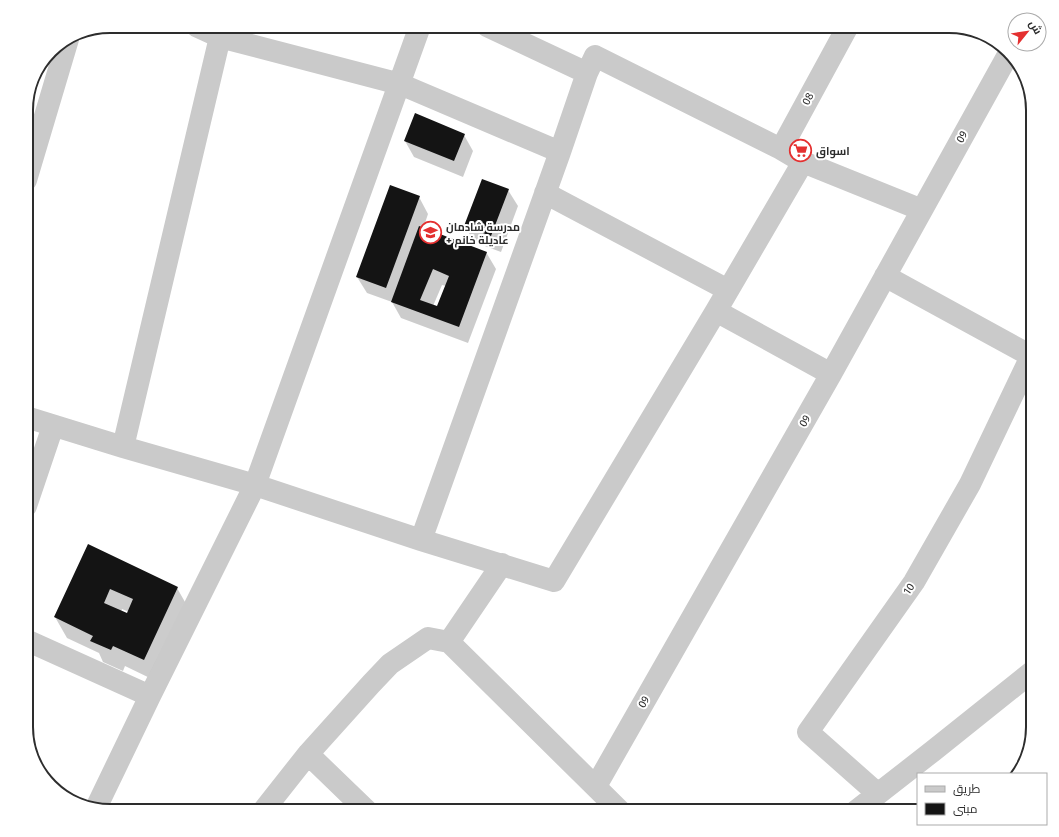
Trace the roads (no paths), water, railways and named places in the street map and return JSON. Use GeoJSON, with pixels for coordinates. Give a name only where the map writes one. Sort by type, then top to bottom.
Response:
{"type":"FeatureCollection","features":[{"type":"Feature","properties":{"kind":"street"},"geometry":{"type":"LineString","coordinates":[[211,33],[220,37],[400,84],[560,152]]}},
{"type":"Feature","properties":{"kind":"street"},"geometry":{"type":"LineString","coordinates":[[98,803],[255,485],[418,33]]}},
{"type":"Feature","properties":{"kind":"street"},"geometry":{"type":"LineString","coordinates":[[504,33],[587,73]]}},
{"type":"Feature","properties":{"kind":"street","name":"08"},"geometry":{"type":"LineString","coordinates":[[781,149],[844,33]]}},
{"type":"Feature","properties":{"kind":"street"},"geometry":{"type":"LineString","coordinates":[[123,447],[220,37]]}},
{"type":"Feature","properties":{"kind":"street"},"geometry":{"type":"LineString","coordinates":[[33,145],[65,48]]}},
{"type":"Feature","properties":{"kind":"street"},"geometry":{"type":"LineString","coordinates":[[421,540],[587,73],[595,56],[781,149],[803,162],[922,210]]}},
{"type":"Feature","properties":{"kind":"street","name":"09"},"geometry":{"type":"LineString","coordinates":[[596,786],[831,374],[1006,59]]}},
{"type":"Feature","properties":{"kind":"street"},"geometry":{"type":"LineString","coordinates":[[33,419],[255,485],[421,540],[554,581],[716,311],[803,162]]}},
{"type":"Feature","properties":{"kind":"street"},"geometry":{"type":"LineString","coordinates":[[545,193],[728,290]]}},
{"type":"Feature","properties":{"kind":"street"},"geometry":{"type":"LineString","coordinates":[[885,276],[1026,352]]}},
{"type":"Feature","properties":{"kind":"street"},"geometry":{"type":"LineString","coordinates":[[716,311],[831,374]]}},
{"type":"Feature","properties":{"kind":"street","name":"10"},"geometry":{"type":"LineString","coordinates":[[878,794],[808,732],[914,582],[970,484],[1026,367]]}},
{"type":"Feature","properties":{"kind":"street"},"geometry":{"type":"LineString","coordinates":[[33,485],[53,426]]}},
{"type":"Feature","properties":{"kind":"street"},"geometry":{"type":"LineString","coordinates":[[449,642],[502,564]]}},
{"type":"Feature","properties":{"kind":"street"},"geometry":{"type":"LineString","coordinates":[[269,804],[308,754],[370,684],[390,664],[428,638],[449,642],[613,804]]}},
{"type":"Feature","properties":{"kind":"street"},"geometry":{"type":"LineString","coordinates":[[33,643],[150,696]]}},
{"type":"Feature","properties":{"kind":"street"},"geometry":{"type":"LineString","coordinates":[[865,804],[1026,677]]}},
{"type":"Feature","properties":{"kind":"street"},"geometry":{"type":"LineString","coordinates":[[308,754],[360,804]]}},
{"type":"Feature","properties":{"kind":"place","name":"اسواق"},"geometry":{"type":"Point","coordinates":[800,151]}},
{"type":"Feature","properties":{"kind":"place","name":"مدرسة شادمان + عاديلة خانم"},"geometry":{"type":"Point","coordinates":[430,233]}}]}
